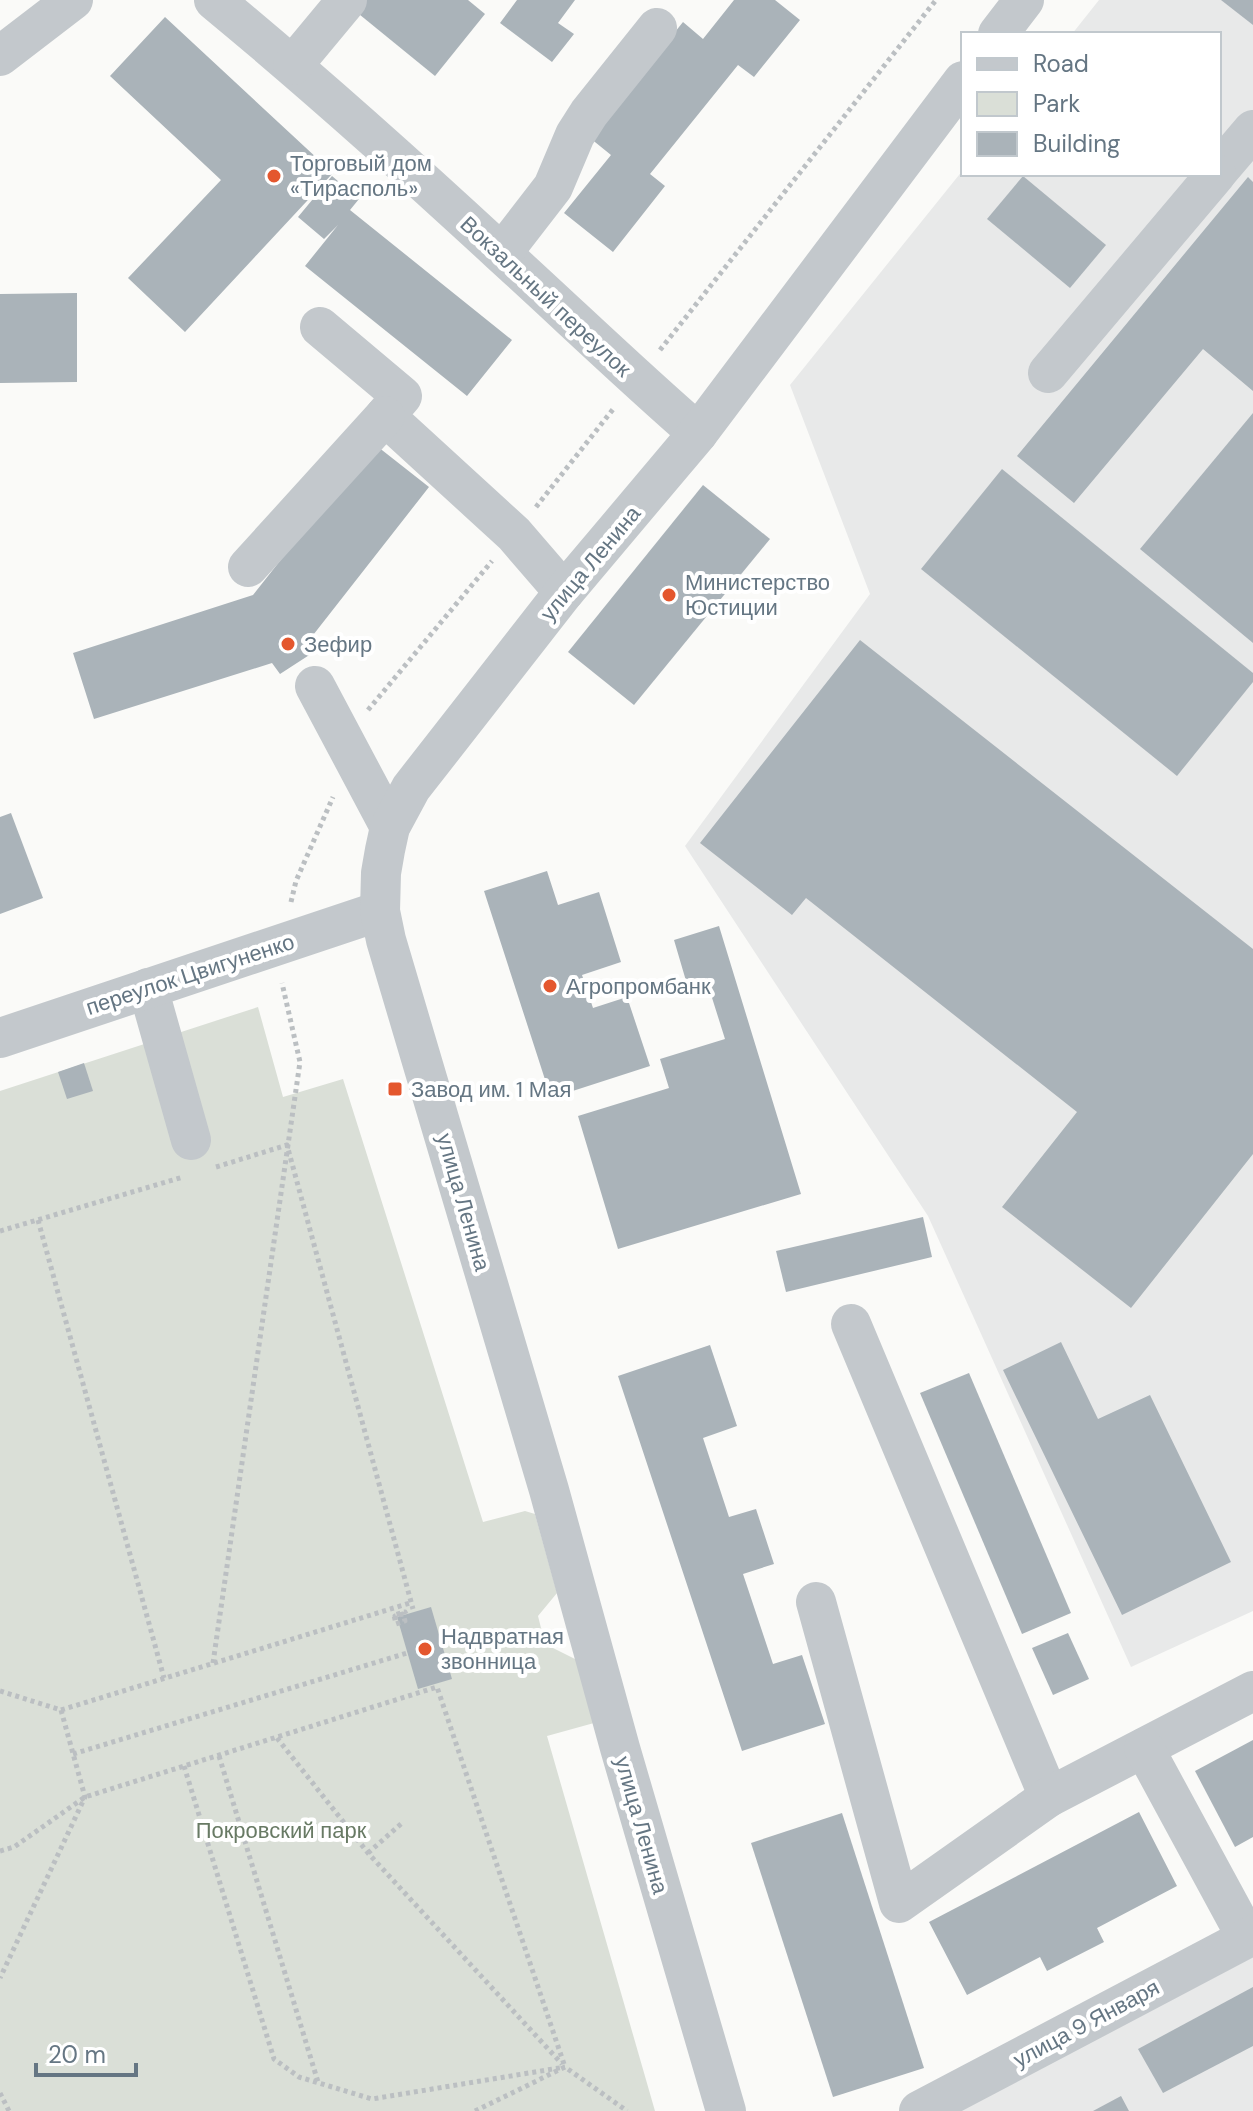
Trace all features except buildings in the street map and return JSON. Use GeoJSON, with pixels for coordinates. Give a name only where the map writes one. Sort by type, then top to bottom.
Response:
{"type":"FeatureCollection","features":[{"type":"Feature","properties":{"kind":"street"},"geometry":{"type":"LineString","coordinates":[[0,56],[73,0]]}},
{"type":"Feature","properties":{"kind":"street","name":"Вокзальный переулок"},"geometry":{"type":"LineString","coordinates":[[214,0],[293,65],[698,433]]}},
{"type":"Feature","properties":{"kind":"street"},"geometry":{"type":"LineString","coordinates":[[293,65],[347,0]]}},
{"type":"Feature","properties":{"kind":"street"},"geometry":{"type":"LineString","coordinates":[[1000,32],[1024,0]]}},
{"type":"Feature","properties":{"kind":"street"},"geometry":{"type":"LineString","coordinates":[[502,253],[553,187],[575,135],[589,113],[657,28]]}},
{"type":"Feature","properties":{"kind":"street","name":"улица Ленина"},"geometry":{"type":"LineString","coordinates":[[726,2111],[620,1748],[549,1490],[386,940],[380,911],[381,873],[390,827],[411,788],[564,592],[698,433],[961,84]]}},
{"type":"Feature","properties":{"kind":"street"},"geometry":{"type":"LineString","coordinates":[[1221,167],[1253,130]]}},
{"type":"Feature","properties":{"kind":"street"},"geometry":{"type":"LineString","coordinates":[[1048,373],[1214,176]]}},
{"type":"Feature","properties":{"kind":"street"},"geometry":{"type":"LineString","coordinates":[[248,567],[402,396],[320,327]]}},
{"type":"Feature","properties":{"kind":"street"},"geometry":{"type":"LineString","coordinates":[[385,416],[514,534],[564,592]]}},
{"type":"Feature","properties":{"kind":"street"},"geometry":{"type":"LineString","coordinates":[[315,686],[390,827]]}},
{"type":"Feature","properties":{"kind":"street","name":"переулок Цвигуненко"},"geometry":{"type":"LineString","coordinates":[[0,1038],[380,911]]}},
{"type":"Feature","properties":{"kind":"street"},"geometry":{"type":"LineString","coordinates":[[148,988],[197,1161]]}},
{"type":"Feature","properties":{"kind":"street"},"geometry":{"type":"LineString","coordinates":[[851,1324],[1049,1797]]}},
{"type":"Feature","properties":{"kind":"street"},"geometry":{"type":"LineString","coordinates":[[816,1602],[899,1903],[1049,1797],[1253,1691]]}},
{"type":"Feature","properties":{"kind":"street"},"geometry":{"type":"LineString","coordinates":[[1144,1748],[1250,1936]]}},
{"type":"Feature","properties":{"kind":"street","name":"улица 9 Января"},"geometry":{"type":"LineString","coordinates":[[919,2111],[1250,1936]]}},
{"type":"Feature","properties":{"kind":"path"},"geometry":{"type":"LineString","coordinates":[[291,903],[296,881],[332,801],[348,748],[369,709],[514,534],[936,0]]}},
{"type":"Feature","properties":{"kind":"path"},"geometry":{"type":"LineString","coordinates":[[213,1663],[300,1062],[279,970]]}},
{"type":"Feature","properties":{"kind":"path"},"geometry":{"type":"LineString","coordinates":[[0,1231],[197,1161],[287,1145]]}},
{"type":"Feature","properties":{"kind":"path"},"geometry":{"type":"LineString","coordinates":[[0,1691],[61,1710],[389,1609],[412,1606],[287,1145]]}},
{"type":"Feature","properties":{"kind":"path"},"geometry":{"type":"LineString","coordinates":[[38,1220],[164,1678]]}},
{"type":"Feature","properties":{"kind":"path"},"geometry":{"type":"LineString","coordinates":[[389,1609],[393,1620],[396,1619],[395,1616],[403,1614],[405,1621],[396,1624],[394,1615],[405,1612],[406,1614]]}},
{"type":"Feature","properties":{"kind":"path"},"geometry":{"type":"LineString","coordinates":[[443,1644],[532,1631]]}},
{"type":"Feature","properties":{"kind":"path"},"geometry":{"type":"LineString","coordinates":[[73,1754],[407,1653]]}},
{"type":"Feature","properties":{"kind":"path"},"geometry":{"type":"LineString","coordinates":[[0,1851],[14,1847],[85,1797],[437,1687],[565,2067]]}},
{"type":"Feature","properties":{"kind":"path"},"geometry":{"type":"LineString","coordinates":[[0,1978],[85,1797],[61,1710]]}},
{"type":"Feature","properties":{"kind":"path"},"geometry":{"type":"LineString","coordinates":[[277,1738],[368,1853],[565,2067],[627,2111]]}},
{"type":"Feature","properties":{"kind":"path"},"geometry":{"type":"LineString","coordinates":[[219,1756],[318,2083]]}},
{"type":"Feature","properties":{"kind":"path"},"geometry":{"type":"LineString","coordinates":[[184,1766],[274,2059],[299,2077],[372,2099],[565,2067]]}},
{"type":"Feature","properties":{"kind":"path"},"geometry":{"type":"LineString","coordinates":[[368,1853],[402,1823]]}},
{"type":"Feature","properties":{"kind":"path"},"geometry":{"type":"LineString","coordinates":[[475,2111],[565,2067]]}},
{"type":"Feature","properties":{"kind":"path"},"geometry":{"type":"LineString","coordinates":[[0,2093],[9,2111]]}},
{"type":"Feature","properties":{"kind":"shaded area"},"geometry":{"type":"Polygon","coordinates":[[[1099,0],[1253,0],[1253,1611],[1131,1667],[928,1216],[685,846],[870,594],[790,385],[961,172],[961,176],[1221,176],[1221,32],[1074,32],[1099,0]]]}},
{"type":"Feature","properties":{"kind":"shaded area"},"geometry":{"type":"Polygon","coordinates":[[[1253,1957],[1253,2111],[960,2111],[1253,1957]]]}},
{"type":"Feature","properties":{"kind":"green space","name":"Покровский парк"},"geometry":{"type":"Polygon","coordinates":[[[258,1007],[283,1097],[343,1079],[483,1522],[525,1511],[535,1514],[557,1593],[538,1616],[545,1644],[577,1660],[594,1723],[547,1736],[655,2111],[0,2111],[0,1091],[258,1007]]]}},
{"type":"Feature","properties":{"kind":"place","name":"Торговый дом «Тирасполь»"},"geometry":{"type":"Point","coordinates":[274,176]}},
{"type":"Feature","properties":{"kind":"place","name":"Министерство Юстиции"},"geometry":{"type":"Point","coordinates":[669,595]}},
{"type":"Feature","properties":{"kind":"place","name":"Зефир"},"geometry":{"type":"Point","coordinates":[288,644]}},
{"type":"Feature","properties":{"kind":"place","name":"Агропромбанк"},"geometry":{"type":"Point","coordinates":[550,986]}},
{"type":"Feature","properties":{"kind":"place","name":"Завод им. 1 Мая"},"geometry":{"type":"Point","coordinates":[395,1089]}},
{"type":"Feature","properties":{"kind":"place","name":"Надвратная звонница"},"geometry":{"type":"Point","coordinates":[425,1649]}}]}
